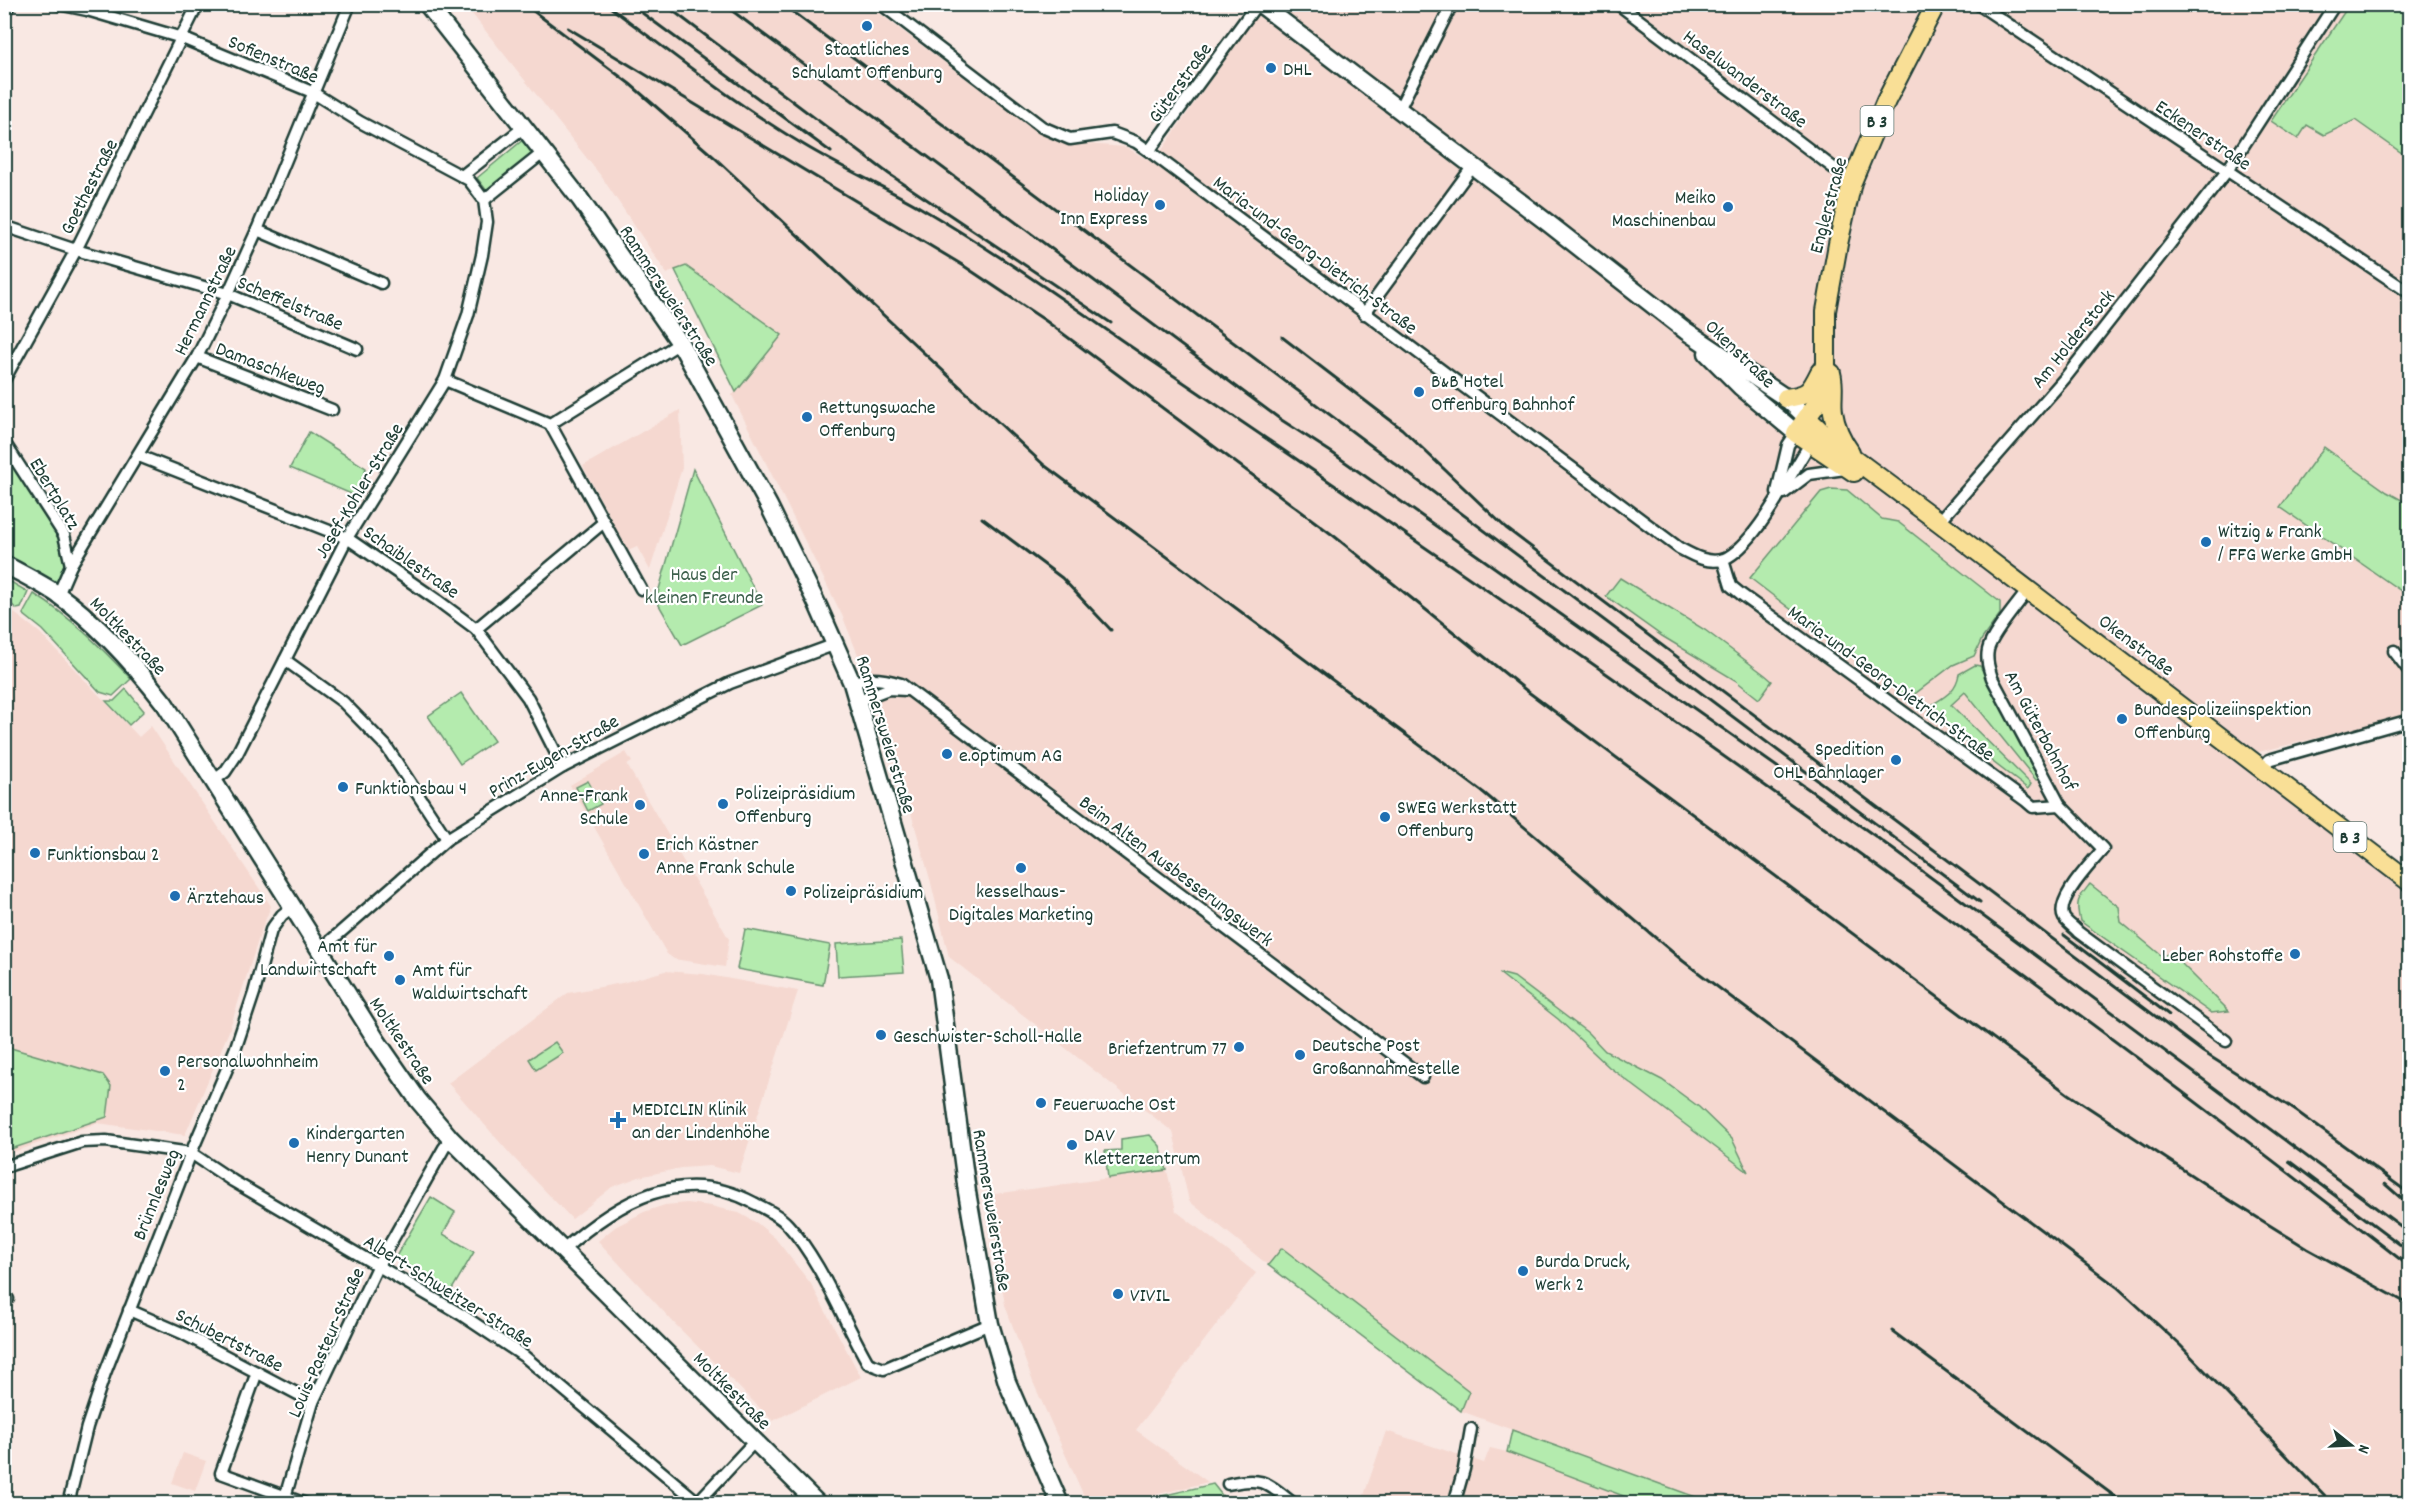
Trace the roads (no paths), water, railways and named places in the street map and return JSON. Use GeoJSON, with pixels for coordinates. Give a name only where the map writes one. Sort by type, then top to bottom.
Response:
{"type":"FeatureCollection","features":[{"type":"Feature","properties":{"kind":"main road","name":"Englerstraße"},"geometry":{"type":"LineString","coordinates":[[1808,431],[1826,381],[1826,311],[1852,182],[1886,101],[1936,4]]}},
{"type":"Feature","properties":{"kind":"main road","name":"Englerstraße"},"geometry":{"type":"LineString","coordinates":[[1786,398],[1803,396],[1810,392],[1827,360]]}},
{"type":"Feature","properties":{"kind":"main road","name":"Englerstraße"},"geometry":{"type":"LineString","coordinates":[[1827,360],[1834,383],[1833,413],[1853,465]]}},
{"type":"Feature","properties":{"kind":"main road"},"geometry":{"type":"LineString","coordinates":[[1808,431],[1833,413]]}},
{"type":"Feature","properties":{"kind":"main road","name":"Okenstraße"},"geometry":{"type":"LineString","coordinates":[[1808,431],[1853,465],[1939,522],[2262,769]]}},
{"type":"Feature","properties":{"kind":"main road","name":"B 3"},"geometry":{"type":"LineString","coordinates":[[2262,769],[2409,882]]}},
{"type":"Feature","properties":{"kind":"street"},"geometry":{"type":"LineString","coordinates":[[4,13],[10,4]]}},
{"type":"Feature","properties":{"kind":"street","name":"Sofienstraße"},"geometry":{"type":"LineString","coordinates":[[58,4],[87,10],[182,38],[312,92],[360,122],[469,180],[484,200]]}},
{"type":"Feature","properties":{"kind":"street","name":"Goethestraße"},"geometry":{"type":"LineString","coordinates":[[4,380],[76,250],[198,4]]}},
{"type":"Feature","properties":{"kind":"street","name":"Hermannstraße"},"geometry":{"type":"LineString","coordinates":[[58,595],[71,565],[139,456],[196,357],[228,294],[257,230],[350,4]]}},
{"type":"Feature","properties":{"kind":"street","name":"Rammersweierstraße"},"geometry":{"type":"LineString","coordinates":[[427,4],[544,152],[641,284],[680,343],[769,506],[836,644],[852,683],[939,979],[967,1192],[990,1324],[1008,1382],[1060,1503]]}},
{"type":"Feature","properties":{"kind":"street","name":"Maria-und-Georg-Dietrich-Straße"},"geometry":{"type":"LineString","coordinates":[[881,4],[1042,127],[1058,136],[1070,139],[1112,133],[1136,142],[1679,548],[1699,558],[1711,561],[1722,560],[1731,586],[1742,595],[2033,807],[2060,805]]}},
{"type":"Feature","properties":{"kind":"street","name":"Güterstraße"},"geometry":{"type":"LineString","coordinates":[[1149,151],[1258,4]]}},
{"type":"Feature","properties":{"kind":"street","name":"Okenstraße"},"geometry":{"type":"LineString","coordinates":[[1258,4],[1399,109],[1686,331],[1786,398],[1808,431]]}},
{"type":"Feature","properties":{"kind":"street"},"geometry":{"type":"LineString","coordinates":[[1399,109],[1452,4]]}},
{"type":"Feature","properties":{"kind":"street","name":"Haselwanderstraße"},"geometry":{"type":"LineString","coordinates":[[1618,4],[1852,182]]}},
{"type":"Feature","properties":{"kind":"street","name":"Eckenerstraße"},"geometry":{"type":"LineString","coordinates":[[1978,4],[2409,293]]}},
{"type":"Feature","properties":{"kind":"street","name":"Am Holderstock"},"geometry":{"type":"LineString","coordinates":[[1939,522],[2065,378],[2227,171],[2335,4]]}},
{"type":"Feature","properties":{"kind":"street"},"geometry":{"type":"LineString","coordinates":[[462,176],[524,127]]}},
{"type":"Feature","properties":{"kind":"street"},"geometry":{"type":"LineString","coordinates":[[484,200],[544,152]]}},
{"type":"Feature","properties":{"kind":"street"},"geometry":{"type":"LineString","coordinates":[[1364,314],[1473,166]]}},
{"type":"Feature","properties":{"kind":"street","name":"Josef-Kohler-Straße"},"geometry":{"type":"LineString","coordinates":[[213,781],[225,772],[237,754],[346,538],[445,380],[468,315],[482,255],[487,222],[484,200]]}},
{"type":"Feature","properties":{"kind":"street","name":"Scheffelstraße"},"geometry":{"type":"LineString","coordinates":[[4,226],[76,250],[228,294],[357,349]]}},
{"type":"Feature","properties":{"kind":"street"},"geometry":{"type":"LineString","coordinates":[[257,230],[381,283]]}},
{"type":"Feature","properties":{"kind":"street","name":"Okenstraße"},"geometry":{"type":"LineString","coordinates":[[1686,331],[1741,387],[1808,431]]}},
{"type":"Feature","properties":{"kind":"street"},"geometry":{"type":"LineString","coordinates":[[550,424],[680,343]]}},
{"type":"Feature","properties":{"kind":"street","name":"Damaschkeweg"},"geometry":{"type":"LineString","coordinates":[[196,357],[332,410]]}},
{"type":"Feature","properties":{"kind":"street"},"geometry":{"type":"LineString","coordinates":[[445,380],[550,424],[642,589]]}},
{"type":"Feature","properties":{"kind":"street"},"geometry":{"type":"LineString","coordinates":[[1722,560],[1739,549],[1757,529],[1774,501],[1808,431]]}},
{"type":"Feature","properties":{"kind":"street"},"geometry":{"type":"LineString","coordinates":[[1774,501],[1788,445],[1808,431]]}},
{"type":"Feature","properties":{"kind":"street","name":"Ebertplatz"},"geometry":{"type":"LineString","coordinates":[[4,442],[64,535],[71,565]]}},
{"type":"Feature","properties":{"kind":"street","name":"Schaiblestraße"},"geometry":{"type":"LineString","coordinates":[[139,456],[346,538],[476,629],[528,698],[563,767]]}},
{"type":"Feature","properties":{"kind":"street"},"geometry":{"type":"LineString","coordinates":[[1774,501],[1809,474],[1853,465]]}},
{"type":"Feature","properties":{"kind":"street"},"geometry":{"type":"LineString","coordinates":[[476,629],[604,522]]}},
{"type":"Feature","properties":{"kind":"street","name":"Moltkestraße"},"geometry":{"type":"LineString","coordinates":[[4,564],[58,595],[112,643],[141,673],[165,704],[319,951],[404,1080],[451,1139],[818,1503]]}},
{"type":"Feature","properties":{"kind":"street","name":"Am Güterbahnhof"},"geometry":{"type":"LineString","coordinates":[[2028,590],[1993,637],[1988,650],[1988,664],[1992,678],[2060,805],[2103,849],[2070,890],[2063,907],[2064,917],[2078,932],[2226,1041]]}},
{"type":"Feature","properties":{"kind":"street","name":"Prinz-Eugen-Straße"},"geometry":{"type":"LineString","coordinates":[[319,951],[447,839],[563,767],[729,683],[836,644]]}},
{"type":"Feature","properties":{"kind":"street"},"geometry":{"type":"LineString","coordinates":[[2394,651],[2409,672]]}},
{"type":"Feature","properties":{"kind":"street"},"geometry":{"type":"LineString","coordinates":[[285,660],[343,702],[386,746],[447,839]]}},
{"type":"Feature","properties":{"kind":"street","name":"Beim Alten Ausbesserungswerk"},"geometry":{"type":"LineString","coordinates":[[852,683],[861,679],[885,679],[901,684],[1423,1077]]}},
{"type":"Feature","properties":{"kind":"street"},"geometry":{"type":"LineString","coordinates":[[857,701],[888,689],[909,690]]}},
{"type":"Feature","properties":{"kind":"street"},"geometry":{"type":"LineString","coordinates":[[2262,769],[2269,760],[2409,720]]}},
{"type":"Feature","properties":{"kind":"street","name":"Brünnlesweg"},"geometry":{"type":"LineString","coordinates":[[68,1503],[87,1427],[129,1310],[191,1153],[235,1050],[254,993],[271,930],[282,915],[292,907]]}},
{"type":"Feature","properties":{"kind":"street","name":"Louis-Pasteur-Straße"},"geometry":{"type":"LineString","coordinates":[[284,1500],[314,1402],[377,1267],[451,1139]]}},
{"type":"Feature","properties":{"kind":"street"},"geometry":{"type":"LineString","coordinates":[[4,1167],[81,1142],[106,1141],[191,1153]]}},
{"type":"Feature","properties":{"kind":"street","name":"Albert-Schweitzer-Straße"},"geometry":{"type":"LineString","coordinates":[[191,1153],[233,1181],[462,1315],[525,1357],[698,1503]]}},
{"type":"Feature","properties":{"kind":"street"},"geometry":{"type":"LineString","coordinates":[[562,1251],[625,1203],[655,1192],[676,1188],[700,1186],[720,1189],[739,1194],[768,1210],[787,1224],[819,1271],[868,1363],[884,1369],[990,1324]]}},
{"type":"Feature","properties":{"kind":"street","name":"Schubertstraße"},"geometry":{"type":"LineString","coordinates":[[129,1310],[183,1334],[314,1402]]}},
{"type":"Feature","properties":{"kind":"street"},"geometry":{"type":"LineString","coordinates":[[257,1372],[221,1473],[284,1500],[306,1503]]}},
{"type":"Feature","properties":{"kind":"street"},"geometry":{"type":"LineString","coordinates":[[1454,1503],[1464,1469],[1471,1429]]}},
{"type":"Feature","properties":{"kind":"street"},"geometry":{"type":"LineString","coordinates":[[698,1503],[755,1441]]}},
{"type":"Feature","properties":{"kind":"street"},"geometry":{"type":"LineString","coordinates":[[1228,1484],[1245,1480],[1264,1481],[1294,1503]]}},
{"type":"Feature","properties":{"kind":"railway"},"geometry":{"type":"LineString","coordinates":[[524,4],[630,84],[715,158],[1044,465],[1484,793],[1683,961],[2117,1287],[2180,1345],[2333,1504]]}},
{"type":"Feature","properties":{"kind":"railway"},"geometry":{"type":"LineString","coordinates":[[606,4],[703,77],[778,129],[921,208],[980,244],[1631,691],[1946,916],[2102,1031],[2410,1267]]}},
{"type":"Feature","properties":{"kind":"railway"},"geometry":{"type":"LineString","coordinates":[[630,4],[831,152]]}},
{"type":"Feature","properties":{"kind":"railway"},"geometry":{"type":"LineString","coordinates":[[664,4],[889,174],[1111,323]]}},
{"type":"Feature","properties":{"kind":"railway"},"geometry":{"type":"LineString","coordinates":[[723,4],[1280,419],[1331,452],[1875,836],[2410,1233]]}},
{"type":"Feature","properties":{"kind":"railway"},"geometry":{"type":"LineString","coordinates":[[782,4],[1980,902]]}},
{"type":"Feature","properties":{"kind":"railway"},"geometry":{"type":"LineString","coordinates":[[568,28],[964,266],[1046,321],[1334,536],[1527,691],[2068,1094],[2308,1249],[2410,1305]]}},
{"type":"Feature","properties":{"kind":"railway"},"geometry":{"type":"LineString","coordinates":[[1282,337],[1402,429],[1506,528],[2203,1052],[2295,1110]]}},
{"type":"Feature","properties":{"kind":"railway"},"geometry":{"type":"LineString","coordinates":[[982,518],[1062,578],[1111,630]]}},
{"type":"Feature","properties":{"kind":"railway"},"geometry":{"type":"LineString","coordinates":[[2064,935],[2169,1015]]}},
{"type":"Feature","properties":{"kind":"railway"},"geometry":{"type":"LineString","coordinates":[[2288,1105],[2410,1194]]}},
{"type":"Feature","properties":{"kind":"railway"},"geometry":{"type":"LineString","coordinates":[[2289,1161],[2410,1252]]}},
{"type":"Feature","properties":{"kind":"railway"},"geometry":{"type":"LineString","coordinates":[[2385,1184],[2410,1206]]}},
{"type":"Feature","properties":{"kind":"railway"},"geometry":{"type":"LineString","coordinates":[[1892,1331],[2125,1504]]}},
{"type":"Feature","properties":{"kind":"place","name":"Staatliches Schulamt Offenburg"},"geometry":{"type":"Point","coordinates":[867,26]}},
{"type":"Feature","properties":{"kind":"place","name":"DHL"},"geometry":{"type":"Point","coordinates":[1271,68]}},
{"type":"Feature","properties":{"kind":"place","name":"Holiday Inn Express"},"geometry":{"type":"Point","coordinates":[1160,205]}},
{"type":"Feature","properties":{"kind":"place","name":"Meiko Maschinenbau"},"geometry":{"type":"Point","coordinates":[1728,207]}},
{"type":"Feature","properties":{"kind":"place","name":"B&B Hotel Offenburg Bahnhof"},"geometry":{"type":"Point","coordinates":[1419,392]}},
{"type":"Feature","properties":{"kind":"place","name":"Rettungswache Offenburg"},"geometry":{"type":"Point","coordinates":[807,417]}},
{"type":"Feature","properties":{"kind":"place","name":"Witzig & Frank / FFG Werke GmbH"},"geometry":{"type":"Point","coordinates":[2206,542]}},
{"type":"Feature","properties":{"kind":"place","name":"Bundespolizeiinspektion Offenburg"},"geometry":{"type":"Point","coordinates":[2122,719]}},
{"type":"Feature","properties":{"kind":"place","name":"e.optimum AG"},"geometry":{"type":"Point","coordinates":[947,754]}},
{"type":"Feature","properties":{"kind":"place","name":"Spedition OHL Bahnlager"},"geometry":{"type":"Point","coordinates":[1896,760]}},
{"type":"Feature","properties":{"kind":"place","name":"Funktionsbau 4"},"geometry":{"type":"Point","coordinates":[343,787]}},
{"type":"Feature","properties":{"kind":"place","name":"Polizeipräsidium Offenburg"},"geometry":{"type":"Point","coordinates":[723,804]}},
{"type":"Feature","properties":{"kind":"place","name":"Anne-Frank Schule"},"geometry":{"type":"Point","coordinates":[640,805]}},
{"type":"Feature","properties":{"kind":"place","name":"SWEG Werkstatt Offenburg"},"geometry":{"type":"Point","coordinates":[1385,817]}},
{"type":"Feature","properties":{"kind":"place","name":"Funktionsbau 2"},"geometry":{"type":"Point","coordinates":[35,853]}},
{"type":"Feature","properties":{"kind":"place","name":"Erich Kästner Anne Frank Schule"},"geometry":{"type":"Point","coordinates":[644,854]}},
{"type":"Feature","properties":{"kind":"place","name":"kesselhaus- Digitales Marketing"},"geometry":{"type":"Point","coordinates":[1021,868]}},
{"type":"Feature","properties":{"kind":"place","name":"Polizeipräsidium"},"geometry":{"type":"Point","coordinates":[791,891]}},
{"type":"Feature","properties":{"kind":"place","name":"Ärztehaus"},"geometry":{"type":"Point","coordinates":[175,896]}},
{"type":"Feature","properties":{"kind":"place","name":"Leber Rohstoffe"},"geometry":{"type":"Point","coordinates":[2295,954]}},
{"type":"Feature","properties":{"kind":"place","name":"Amt für Landwirtschaft"},"geometry":{"type":"Point","coordinates":[389,956]}},
{"type":"Feature","properties":{"kind":"place","name":"Amt für Waldwirtschaft"},"geometry":{"type":"Point","coordinates":[400,980]}},
{"type":"Feature","properties":{"kind":"place","name":"Geschwister-Scholl-Halle"},"geometry":{"type":"Point","coordinates":[881,1035]}},
{"type":"Feature","properties":{"kind":"place","name":"Briefzentrum 77"},"geometry":{"type":"Point","coordinates":[1239,1047]}},
{"type":"Feature","properties":{"kind":"place","name":"Deutsche Post Großannahmestelle"},"geometry":{"type":"Point","coordinates":[1300,1055]}},
{"type":"Feature","properties":{"kind":"place","name":"Personalwohnheim 2"},"geometry":{"type":"Point","coordinates":[165,1071]}},
{"type":"Feature","properties":{"kind":"place","name":"Feuerwache Ost"},"geometry":{"type":"Point","coordinates":[1041,1103]}},
{"type":"Feature","properties":{"kind":"place","name":"MEDICLIN Klinik an der Lindenhöhe"},"geometry":{"type":"Point","coordinates":[618,1120]}},
{"type":"Feature","properties":{"kind":"place","name":"Kindergarten Henry Dunant"},"geometry":{"type":"Point","coordinates":[294,1143]}},
{"type":"Feature","properties":{"kind":"place","name":"DAV Kletterzentrum"},"geometry":{"type":"Point","coordinates":[1072,1145]}},
{"type":"Feature","properties":{"kind":"place","name":"Burda Druck, Werk 2"},"geometry":{"type":"Point","coordinates":[1523,1271]}},
{"type":"Feature","properties":{"kind":"place","name":"VIVIL"},"geometry":{"type":"Point","coordinates":[1118,1294]}},
{"type":"Feature","properties":{"kind":"park label","name":"Haus der kleinen Freunde"},"geometry":{"type":"Point","coordinates":[704,584]}}]}
